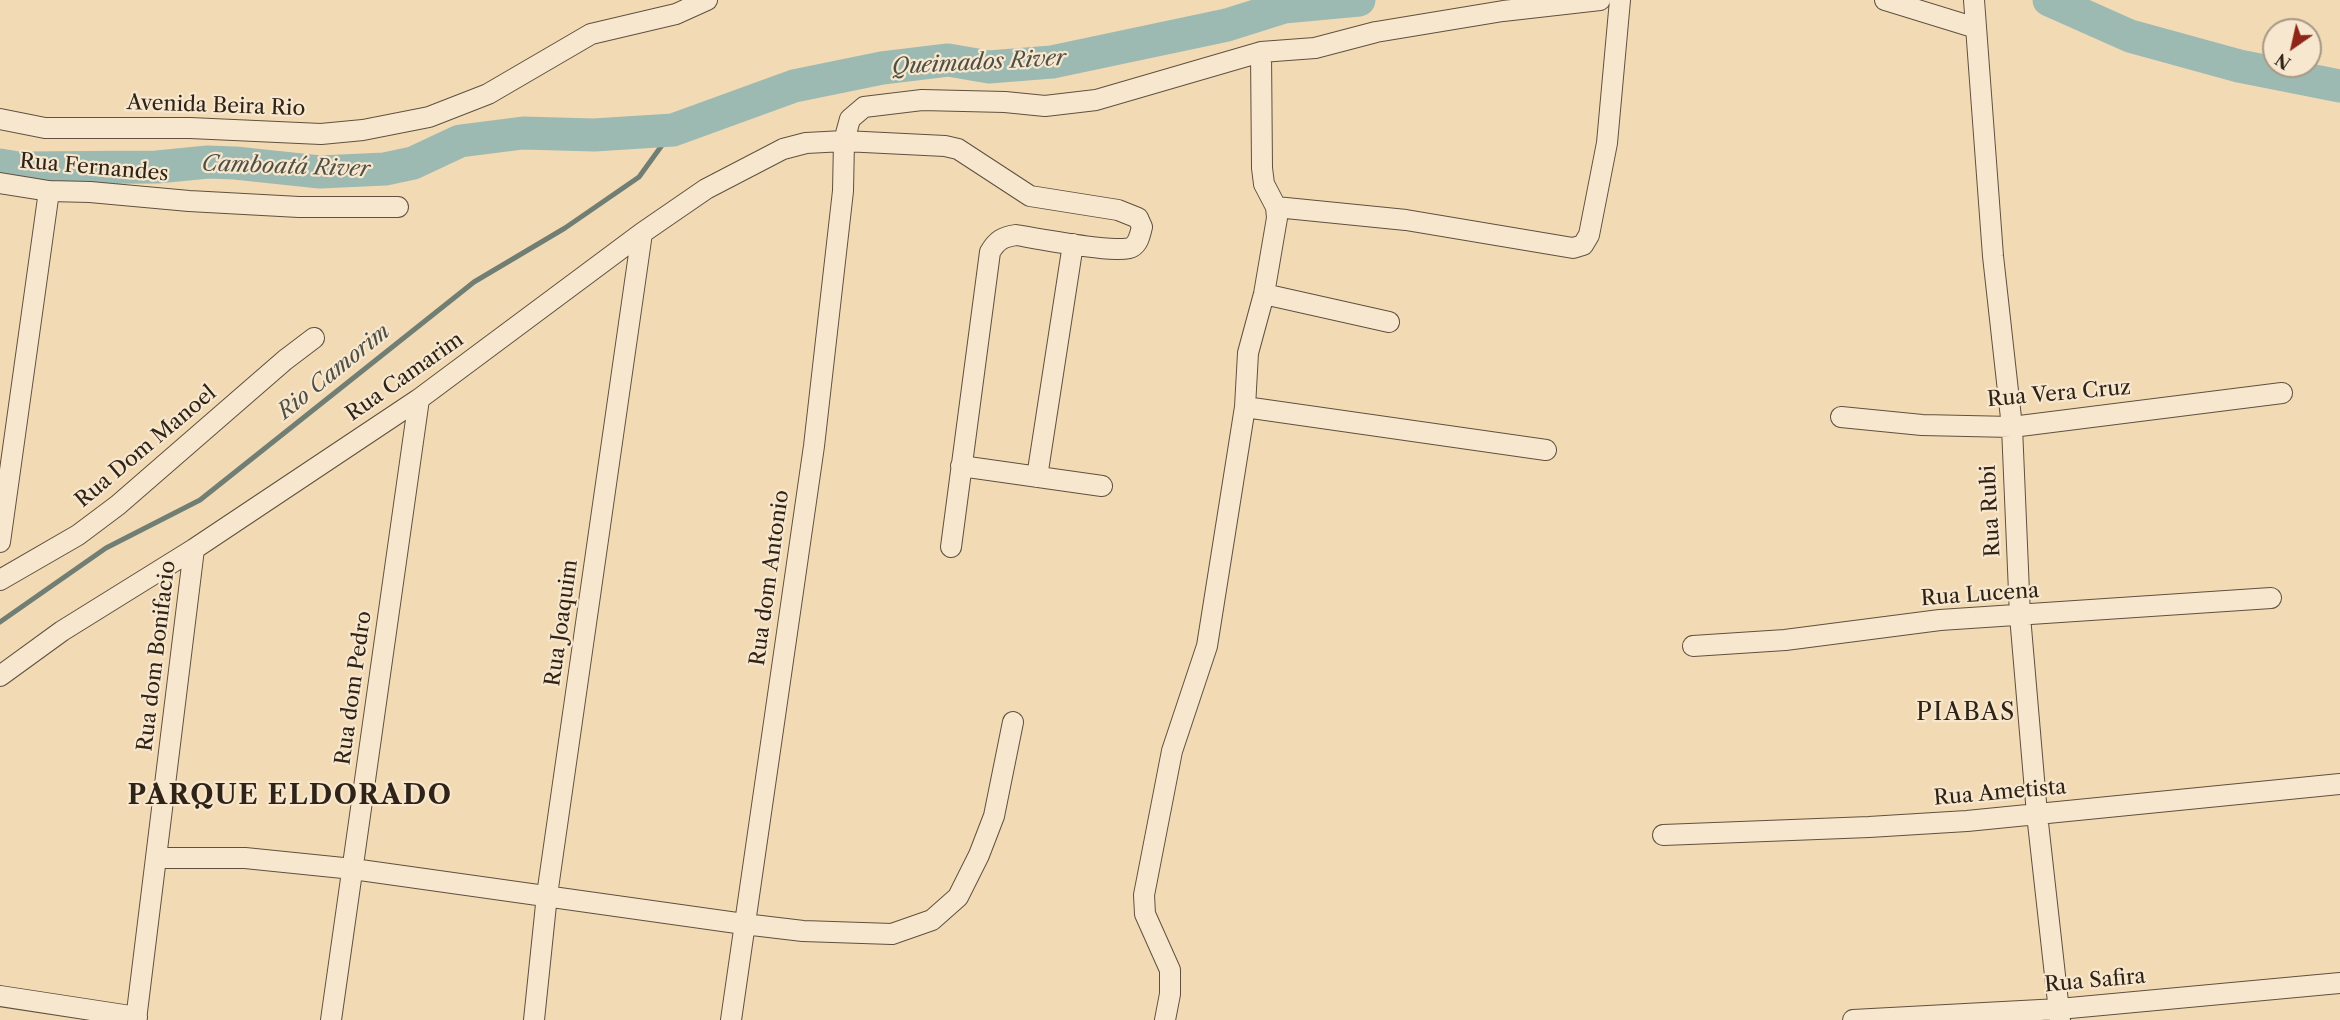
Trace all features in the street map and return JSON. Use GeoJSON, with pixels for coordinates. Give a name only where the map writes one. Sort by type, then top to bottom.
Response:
{"type":"FeatureCollection","features":[{"type":"Feature","properties":{"kind":"street","name":"Avenida Beira Rio"},"geometry":{"type":"LineString","coordinates":[[0,119],[45,128],[190,128],[321,134],[363,130],[429,117],[488,94],[591,34],[676,14],[707,0]]}},
{"type":"Feature","properties":{"kind":"street"},"geometry":{"type":"LineString","coordinates":[[844,141],[850,119],[864,107],[922,100],[1005,102],[1045,106],[1096,100],[1261,52],[1315,48],[1376,33],[1503,11],[1600,0]]}},
{"type":"Feature","properties":{"kind":"street"},"geometry":{"type":"LineString","coordinates":[[1276,207],[1406,220],[1573,248],[1583,245],[1589,235],[1607,143],[1620,0]]}},
{"type":"Feature","properties":{"kind":"street"},"geometry":{"type":"LineString","coordinates":[[1885,0],[1976,28]]}},
{"type":"Feature","properties":{"kind":"street","name":"Rua Rubi"},"geometry":{"type":"LineString","coordinates":[[1975,4],[1993,256],[2012,427],[2020,616],[2037,814],[2059,1015]]}},
{"type":"Feature","properties":{"kind":"street"},"geometry":{"type":"LineString","coordinates":[[1165,1020],[1170,994],[1170,970],[1145,914],[1144,895],[1172,751],[1207,646],[1245,406],[1248,353],[1264,294],[1277,218],[1276,207],[1264,184],[1262,168],[1261,52]]}},
{"type":"Feature","properties":{"kind":"street","name":"Rua Camarim"},"geometry":{"type":"LineString","coordinates":[[0,676],[62,631],[194,549],[419,399],[642,233],[706,189],[766,156],[806,143],[844,141],[952,147],[1030,196],[1118,210],[1138,218],[1142,227],[1134,246],[1129,249],[1112,250],[1073,244]]}},
{"type":"Feature","properties":{"kind":"street","name":"Rua dom Antonio"},"geometry":{"type":"LineString","coordinates":[[731,1020],[815,435],[841,213],[844,141]]}},
{"type":"Feature","properties":{"kind":"street","name":"Rua Fernandes"},"geometry":{"type":"LineString","coordinates":[[0,183],[49,191],[298,207],[399,207]]}},
{"type":"Feature","properties":{"kind":"street"},"geometry":{"type":"LineString","coordinates":[[0,543],[49,191]]}},
{"type":"Feature","properties":{"kind":"street","name":"Rua Joaquim"},"geometry":{"type":"LineString","coordinates":[[534,1020],[548,895],[642,233]]}},
{"type":"Feature","properties":{"kind":"street"},"geometry":{"type":"LineString","coordinates":[[951,547],[990,252],[1002,237],[1016,235],[1073,244],[1037,477]]}},
{"type":"Feature","properties":{"kind":"street"},"geometry":{"type":"LineString","coordinates":[[1264,294],[1389,322]]}},
{"type":"Feature","properties":{"kind":"street","name":"Rua Dom Manoel"},"geometry":{"type":"LineString","coordinates":[[0,580],[78,535],[118,505],[285,360],[314,338]]}},
{"type":"Feature","properties":{"kind":"street","name":"Rua Vera Cruz"},"geometry":{"type":"LineString","coordinates":[[1841,417],[1922,425],[2012,427],[2282,393]]}},
{"type":"Feature","properties":{"kind":"street","name":"Rua dom Pedro"},"geometry":{"type":"LineString","coordinates":[[331,1020],[419,399]]}},
{"type":"Feature","properties":{"kind":"street"},"geometry":{"type":"LineString","coordinates":[[1245,406],[1546,450]]}},
{"type":"Feature","properties":{"kind":"street"},"geometry":{"type":"LineString","coordinates":[[961,466],[1102,486]]}},
{"type":"Feature","properties":{"kind":"street","name":"Rua dom Bonifacio"},"geometry":{"type":"LineString","coordinates":[[137,1018],[194,549]]}},
{"type":"Feature","properties":{"kind":"street","name":"Rua Lucena"},"geometry":{"type":"LineString","coordinates":[[1694,646],[1855,632],[1940,620],[2271,598]]}},
{"type":"Feature","properties":{"kind":"street"},"geometry":{"type":"LineString","coordinates":[[156,858],[245,858],[353,869],[744,924],[803,931],[892,934],[932,920],[958,897],[979,855],[994,816],[1013,722]]}},
{"type":"Feature","properties":{"kind":"street","name":"Rua Ametista"},"geometry":{"type":"LineString","coordinates":[[1663,835],[1869,827],[2037,814],[2340,784]]}},
{"type":"Feature","properties":{"kind":"street","name":"Rua Safira"},"geometry":{"type":"LineString","coordinates":[[1853,1020],[2059,1015],[2340,983]]}},
{"type":"Feature","properties":{"kind":"street"},"geometry":{"type":"LineString","coordinates":[[0,996],[137,1018]]}},
{"type":"Feature","properties":{"kind":"waterway","name":"Queimados River"},"geometry":{"type":"LineString","coordinates":[[0,165],[18,168],[157,167],[208,162],[320,172],[385,169],[413,163],[460,141],[523,133],[594,135],[673,130],[794,86],[882,68],[948,60],[989,67],[1052,62],[1227,25],[1284,7],[1359,0]]}},
{"type":"Feature","properties":{"kind":"waterway","name":"Queimados River"},"geometry":{"type":"LineString","coordinates":[[2049,0],[2130,36],[2239,66],[2340,86]]}},
{"type":"Feature","properties":{"kind":"waterway","name":"Rio Camorim"},"geometry":{"type":"LineString","coordinates":[[0,622],[106,548],[200,500],[474,282],[565,228],[639,177],[673,130]]}},
{"type":"Feature","properties":{"kind":"district","name":"PIABAS"},"geometry":{"type":"Point","coordinates":[1966,713]}},
{"type":"Feature","properties":{"kind":"district","name":"PARQUE ELDORADO"},"geometry":{"type":"Point","coordinates":[290,796]}},
{"type":"Feature","properties":{"kind":"water label","name":"Camboatá River"},"geometry":{"type":"Point","coordinates":[286,167]}}]}
